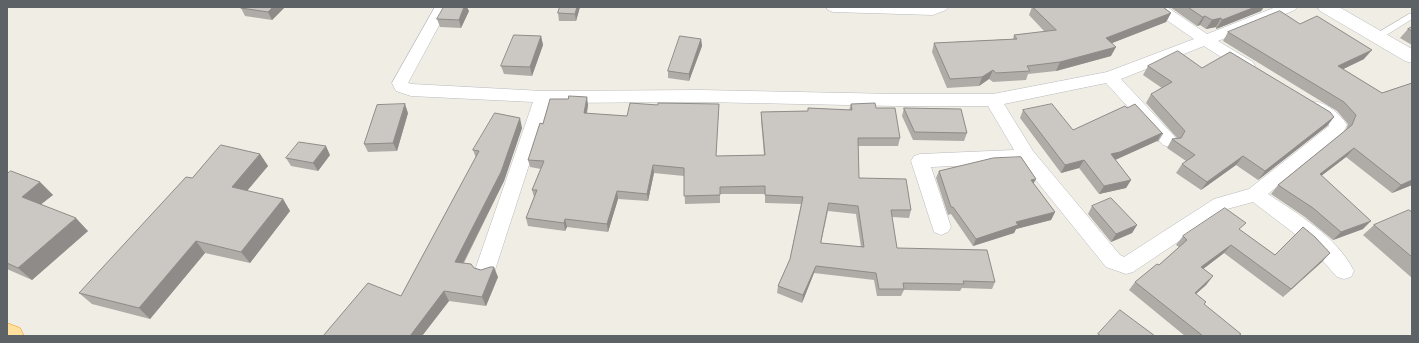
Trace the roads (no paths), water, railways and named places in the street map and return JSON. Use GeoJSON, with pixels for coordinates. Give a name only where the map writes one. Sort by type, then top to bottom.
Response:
{"type":"FeatureCollection","features":[{"type":"Feature","properties":{"kind":"highway"},"geometry":{"type":"LineString","coordinates":[[7,335],[11,336]]}},
{"type":"Feature","properties":{"kind":"street"},"geometry":{"type":"LineString","coordinates":[[442,7],[400,83],[402,87],[411,90],[543,97],[701,96],[890,100],[993,100],[1110,77],[1290,7]]}},
{"type":"Feature","properties":{"kind":"street"},"geometry":{"type":"LineString","coordinates":[[833,7],[933,10],[941,7]]}},
{"type":"Feature","properties":{"kind":"street"},"geometry":{"type":"LineString","coordinates":[[1158,7],[1206,40],[1258,72]]}},
{"type":"Feature","properties":{"kind":"street"},"geometry":{"type":"LineString","coordinates":[[1326,7],[1412,57]]}},
{"type":"Feature","properties":{"kind":"street"},"geometry":{"type":"LineString","coordinates":[[1110,77],[1169,141]]}},
{"type":"Feature","properties":{"kind":"street"},"geometry":{"type":"LineString","coordinates":[[993,100],[1027,156],[1113,262],[1126,266],[1221,204],[1255,194],[1337,129],[1338,125],[1335,120],[1297,96]]}},
{"type":"Feature","properties":{"kind":"street"},"geometry":{"type":"LineString","coordinates":[[485,270],[543,97]]}},
{"type":"Feature","properties":{"kind":"street"},"geometry":{"type":"LineString","coordinates":[[941,227],[920,161],[1027,156]]}},
{"type":"Feature","properties":{"kind":"street"},"geometry":{"type":"LineString","coordinates":[[1255,194],[1307,230],[1338,262],[1344,271]]}},
{"type":"Feature","properties":{"kind":"lane"},"geometry":{"type":"LineString","coordinates":[[1377,37],[1412,16]]}}]}
